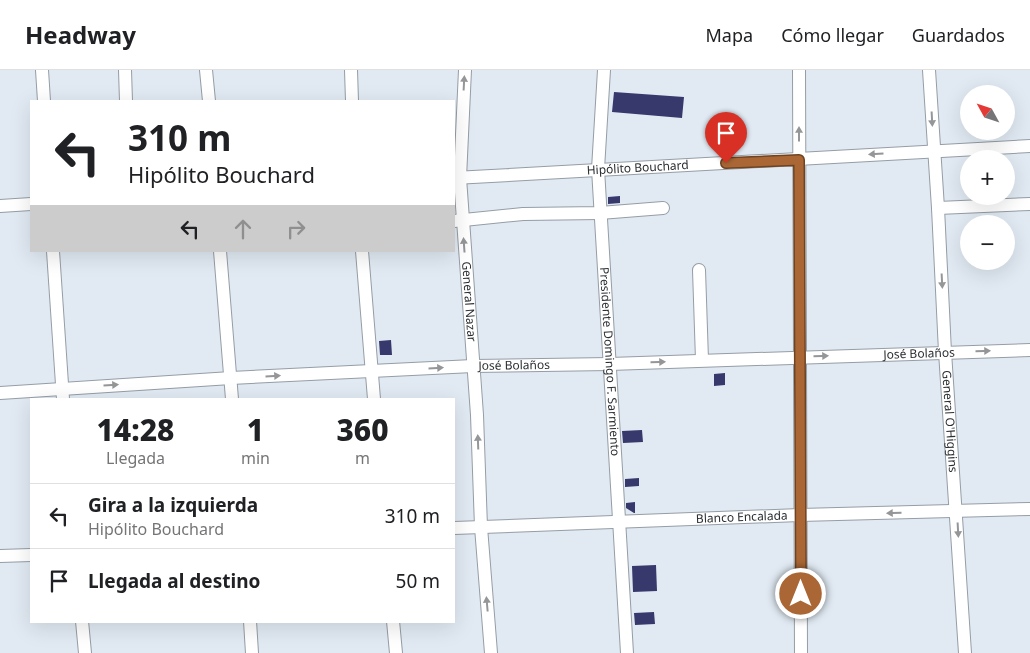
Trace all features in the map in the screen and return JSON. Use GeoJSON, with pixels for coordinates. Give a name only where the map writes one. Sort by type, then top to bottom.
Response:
{"type":"FeatureCollection","features":[{"type":"Feature","properties":{"kind":"street"},"geometry":{"type":"LineString","coordinates":[[42,70],[44,100]]}},
{"type":"Feature","properties":{"kind":"street"},"geometry":{"type":"LineString","coordinates":[[125,70],[126,100]]}},
{"type":"Feature","properties":{"kind":"street"},"geometry":{"type":"LineString","coordinates":[[206,70],[209,100]]}},
{"type":"Feature","properties":{"kind":"street"},"geometry":{"type":"LineString","coordinates":[[351,70],[352,100]]}},
{"type":"Feature","properties":{"kind":"street","name":"General Nazar"},"geometry":{"type":"LineString","coordinates":[[465,70],[457,178],[458,220],[477,415],[481,527],[491,653]]}},
{"type":"Feature","properties":{"kind":"street","name":"Presidente Domingo F. Sarmiento"},"geometry":{"type":"LineString","coordinates":[[604,70],[598,170],[627,653]]}},
{"type":"Feature","properties":{"kind":"street"},"geometry":{"type":"LineString","coordinates":[[798,70],[801,653]]}},
{"type":"Feature","properties":{"kind":"street","name":"General O'Higgins"},"geometry":{"type":"LineString","coordinates":[[930,70],[945,352],[965,653]]}},
{"type":"Feature","properties":{"kind":"street","name":"Hipólito Bouchard"},"geometry":{"type":"LineString","coordinates":[[457,178],[1030,146]]}},
{"type":"Feature","properties":{"kind":"street"},"geometry":{"type":"LineString","coordinates":[[0,206],[30,204]]}},
{"type":"Feature","properties":{"kind":"street"},"geometry":{"type":"LineString","coordinates":[[938,208],[1030,204]]}},
{"type":"Feature","properties":{"kind":"street"},"geometry":{"type":"LineString","coordinates":[[458,220],[523,214],[600,213],[662,208]]}},
{"type":"Feature","properties":{"kind":"street"},"geometry":{"type":"LineString","coordinates":[[53,252],[63,393]]}},
{"type":"Feature","properties":{"kind":"street"},"geometry":{"type":"LineString","coordinates":[[220,252],[232,398]]}},
{"type":"Feature","properties":{"kind":"street"},"geometry":{"type":"LineString","coordinates":[[362,252],[374,398]]}},
{"type":"Feature","properties":{"kind":"street"},"geometry":{"type":"LineString","coordinates":[[699,270],[702,360]]}},
{"type":"Feature","properties":{"kind":"street","name":"José Bolaños"},"geometry":{"type":"LineString","coordinates":[[0,393],[63,393],[230,378],[372,370],[1030,350]]}},
{"type":"Feature","properties":{"kind":"street","name":"Blanco Encalada"},"geometry":{"type":"LineString","coordinates":[[455,528],[800,515],[1030,509]]}},
{"type":"Feature","properties":{"kind":"street"},"geometry":{"type":"LineString","coordinates":[[0,556],[30,555]]}},
{"type":"Feature","properties":{"kind":"street"},"geometry":{"type":"LineString","coordinates":[[82,623],[85,653]]}},
{"type":"Feature","properties":{"kind":"street"},"geometry":{"type":"LineString","coordinates":[[250,623],[252,653]]}},
{"type":"Feature","properties":{"kind":"street"},"geometry":{"type":"LineString","coordinates":[[393,623],[396,653]]}},
{"type":"Feature","properties":{"kind":"building"},"geometry":{"type":"Polygon","coordinates":[[[614,92],[684,97],[682,118],[612,112],[614,92]]]}},
{"type":"Feature","properties":{"kind":"building"},"geometry":{"type":"Polygon","coordinates":[[[620,196],[620,203],[608,204],[608,197],[620,196]]]}},
{"type":"Feature","properties":{"kind":"building"},"geometry":{"type":"Polygon","coordinates":[[[391,340],[392,355],[380,355],[379,341],[391,340]]]}},
{"type":"Feature","properties":{"kind":"building"},"geometry":{"type":"Polygon","coordinates":[[[725,373],[725,385],[714,386],[714,374],[725,373]]]}},
{"type":"Feature","properties":{"kind":"building"},"geometry":{"type":"Polygon","coordinates":[[[642,430],[643,442],[623,443],[622,431],[642,430]]]}},
{"type":"Feature","properties":{"kind":"building"},"geometry":{"type":"Polygon","coordinates":[[[639,478],[639,486],[625,487],[625,479],[639,478]]]}},
{"type":"Feature","properties":{"kind":"building"},"geometry":{"type":"Polygon","coordinates":[[[635,502],[634,513],[626,508],[626,503],[635,502]]]}},
{"type":"Feature","properties":{"kind":"building"},"geometry":{"type":"Polygon","coordinates":[[[656,565],[657,591],[633,592],[632,566],[656,565]]]}},
{"type":"Feature","properties":{"kind":"building"},"geometry":{"type":"Polygon","coordinates":[[[654,612],[655,624],[635,625],[634,613],[654,612]]]}},
{"type":"Feature","properties":{"kind":"route"},"geometry":{"type":"LineString","coordinates":[[726,163],[799,160],[801,594]]}}]}
